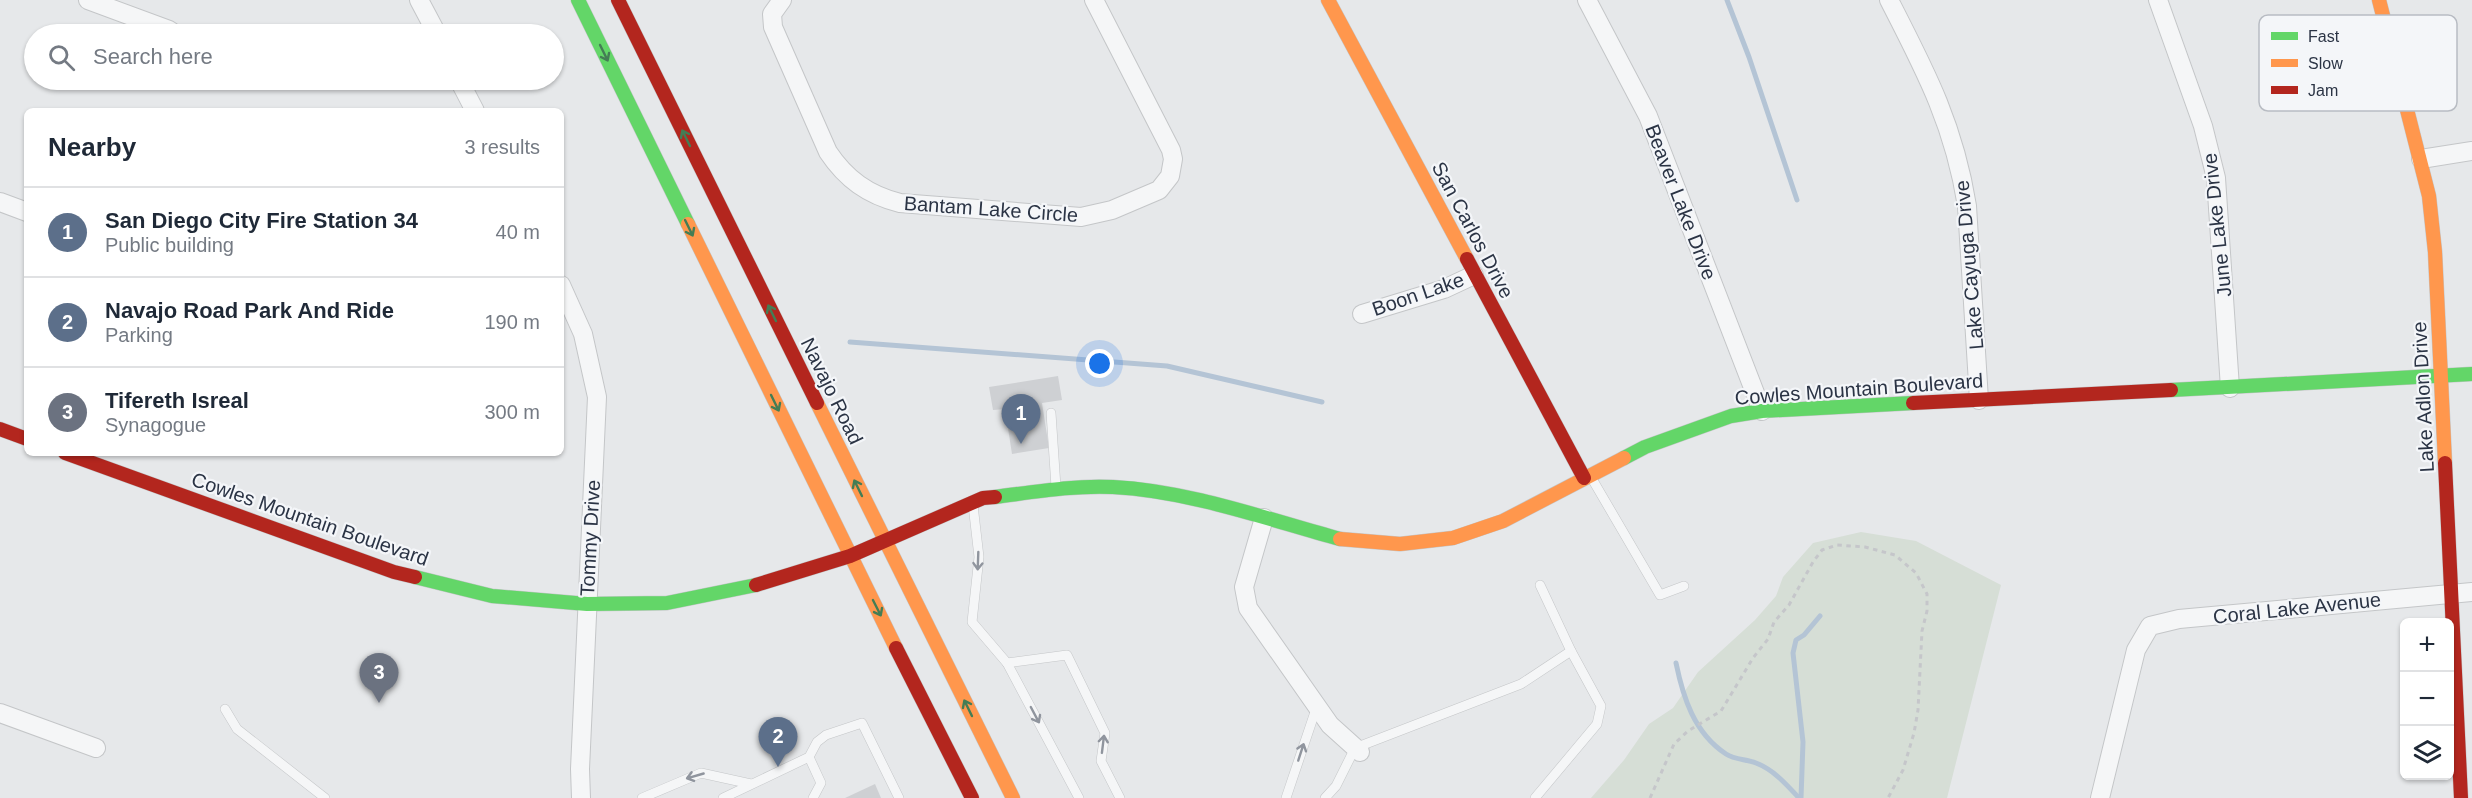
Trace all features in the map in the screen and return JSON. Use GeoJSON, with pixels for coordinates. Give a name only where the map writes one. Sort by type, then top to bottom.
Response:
{"type":"FeatureCollection","features":[{"type":"Feature","properties":{"kind":"street"},"geometry":{"type":"LineString","coordinates":[[88,0],[153,24]]}},
{"type":"Feature","properties":{"kind":"street"},"geometry":{"type":"LineString","coordinates":[[419,0],[432,24]]}},
{"type":"Feature","properties":{"kind":"street"},"geometry":{"type":"LineString","coordinates":[[578,0],[850,556],[972,798]]}},
{"type":"Feature","properties":{"kind":"street","name":"Navajo Road"},"geometry":{"type":"LineString","coordinates":[[618,0],[1012,798]]}},
{"type":"Feature","properties":{"kind":"street","name":"Bantam Lake Circle"},"geometry":{"type":"LineString","coordinates":[[782,0],[772,14],[773,27],[828,152],[837,165],[859,186],[872,194],[900,203],[1082,217],[1112,210],[1151,195],[1166,183],[1173,167],[1173,159],[1167,142],[1094,0]]}},
{"type":"Feature","properties":{"kind":"street","name":"San Carlos Drive"},"geometry":{"type":"LineString","coordinates":[[1328,0],[1474,275],[1587,477]]}},
{"type":"Feature","properties":{"kind":"street","name":"Beaver Lake Drive"},"geometry":{"type":"LineString","coordinates":[[1587,0],[1648,116],[1762,411]]}},
{"type":"Feature","properties":{"kind":"street","name":"Lake Cayuga Drive"},"geometry":{"type":"LineString","coordinates":[[1889,0],[1936,94],[1956,150],[1967,206],[1979,400]]}},
{"type":"Feature","properties":{"kind":"street","name":"June Lake Drive"},"geometry":{"type":"LineString","coordinates":[[2157,0],[2203,126],[2215,169],[2230,388]]}},
{"type":"Feature","properties":{"kind":"street","name":"Lake Adlon Drive"},"geometry":{"type":"LineString","coordinates":[[2379,0],[2383,15]]}},
{"type":"Feature","properties":{"kind":"street"},"geometry":{"type":"LineString","coordinates":[[464,90],[473,108]]}},
{"type":"Feature","properties":{"kind":"street","name":"Lake Adlon Drive"},"geometry":{"type":"LineString","coordinates":[[2408,111],[2429,196],[2435,252],[2461,798]]}},
{"type":"Feature","properties":{"kind":"street"},"geometry":{"type":"LineString","coordinates":[[2421,159],[2472,151]]}},
{"type":"Feature","properties":{"kind":"street"},"geometry":{"type":"LineString","coordinates":[[0,202],[24,211]]}},
{"type":"Feature","properties":{"kind":"street","name":"Boon Lake"},"geometry":{"type":"LineString","coordinates":[[1362,314],[1444,289],[1474,275]]}},
{"type":"Feature","properties":{"kind":"street","name":"Tommy Drive"},"geometry":{"type":"LineString","coordinates":[[564,292],[583,334],[597,397],[581,798]]}},
{"type":"Feature","properties":{"kind":"street","name":"Cowles Mountain Boulevard"},"geometry":{"type":"LineString","coordinates":[[73,456],[394,572],[492,596],[587,604],[667,603],[764,584],[850,556],[983,498],[1094,487],[1143,490],[1174,494],[1347,541],[1400,544],[1426,542],[1478,531],[1503,521],[1656,443],[1731,416],[1762,411],[2472,374]]}},
{"type":"Feature","properties":{"kind":"street"},"geometry":{"type":"LineString","coordinates":[[0,429],[24,438]]}},
{"type":"Feature","properties":{"kind":"street"},"geometry":{"type":"LineString","coordinates":[[1264,518],[1244,587],[1248,608],[1330,725],[1357,750]]}},
{"type":"Feature","properties":{"kind":"street","name":"Coral Lake Avenue"},"geometry":{"type":"LineString","coordinates":[[2100,798],[2136,650],[2150,626],[2179,619],[2451,592],[2472,592]]}},
{"type":"Feature","properties":{"kind":"street"},"geometry":{"type":"LineString","coordinates":[[0,713],[96,748]]}},
{"type":"Feature","properties":{"kind":"lane"},"geometry":{"type":"LineString","coordinates":[[1050,413],[1056,489]]}},
{"type":"Feature","properties":{"kind":"lane"},"geometry":{"type":"LineString","coordinates":[[1587,477],[1660,595],[1684,586]]}},
{"type":"Feature","properties":{"kind":"lane"},"geometry":{"type":"LineString","coordinates":[[973,502],[979,557],[972,622],[1007,663],[1079,798]]}},
{"type":"Feature","properties":{"kind":"lane"},"geometry":{"type":"LineString","coordinates":[[1535,798],[1597,724],[1601,706],[1539,585]]}},
{"type":"Feature","properties":{"kind":"lane"},"geometry":{"type":"LineString","coordinates":[[1325,798],[1336,786],[1357,750],[1521,684],[1571,651]]}},
{"type":"Feature","properties":{"kind":"lane"},"geometry":{"type":"LineString","coordinates":[[1007,663],[1067,656],[1105,733],[1101,761],[1120,798]]}},
{"type":"Feature","properties":{"kind":"lane"},"geometry":{"type":"LineString","coordinates":[[1286,798],[1317,706]]}},
{"type":"Feature","properties":{"kind":"lane"},"geometry":{"type":"LineString","coordinates":[[225,709],[237,729],[325,798]]}},
{"type":"Feature","properties":{"kind":"lane"},"geometry":{"type":"LineString","coordinates":[[723,798],[809,757],[818,742],[826,735],[862,723],[899,798]]}},
{"type":"Feature","properties":{"kind":"lane"},"geometry":{"type":"LineString","coordinates":[[809,757],[821,783],[813,798]]}},
{"type":"Feature","properties":{"kind":"lane"},"geometry":{"type":"LineString","coordinates":[[642,798],[701,772],[751,784]]}},
{"type":"Feature","properties":{"kind":"path"},"geometry":{"type":"LineString","coordinates":[[1650,798],[1674,744],[1688,731],[1721,711],[1753,658],[1768,639],[1774,622],[1789,605],[1804,576],[1822,550],[1837,545],[1865,547],[1895,555],[1916,573],[1927,594],[1927,611],[1922,631],[1918,710],[1914,733],[1903,770],[1888,798]]}},
{"type":"Feature","properties":{"kind":"shaded area"},"geometry":{"type":"Polygon","coordinates":[[[1861,532],[1916,541],[2001,585],[1947,798],[1591,798],[1624,760],[1649,724],[1673,708],[1698,672],[1755,620],[1776,596],[1783,577],[1813,543],[1861,532]]]}},
{"type":"Feature","properties":{"kind":"building"},"geometry":{"type":"Polygon","coordinates":[[[1058,376],[1062,400],[1042,403],[1049,448],[1012,454],[1005,409],[993,410],[989,387],[1058,376]]]}},
{"type":"Feature","properties":{"kind":"building"},"geometry":{"type":"Polygon","coordinates":[[[875,784],[881,798],[845,798],[875,784]]]}},
{"type":"Feature","properties":{"kind":"waterway"},"geometry":{"type":"LineString","coordinates":[[1727,0],[1749,57],[1797,200]]}},
{"type":"Feature","properties":{"kind":"waterway"},"geometry":{"type":"LineString","coordinates":[[850,342],[1167,366],[1322,402]]}},
{"type":"Feature","properties":{"kind":"waterway"},"geometry":{"type":"LineString","coordinates":[[1801,798],[1803,742],[1793,653],[1796,640],[1804,635],[1820,616]]}},
{"type":"Feature","properties":{"kind":"waterway"},"geometry":{"type":"LineString","coordinates":[[1676,663],[1686,701],[1706,736],[1729,756],[1756,763],[1768,769],[1799,798]]}},
{"type":"Feature","properties":{"kind":"traffic: fast"},"geometry":{"type":"LineString","coordinates":[[578,0],[688,224]]}},
{"type":"Feature","properties":{"kind":"traffic: fast"},"geometry":{"type":"LineString","coordinates":[[2171,390],[2472,374]]}},
{"type":"Feature","properties":{"kind":"traffic: fast"},"geometry":{"type":"LineString","coordinates":[[1624,458],[1645,447],[1731,416],[1762,411],[1913,403]]}},
{"type":"Feature","properties":{"kind":"traffic: fast"},"geometry":{"type":"LineString","coordinates":[[995,497],[1084,487],[1142,490],[1228,507],[1340,539]]}},
{"type":"Feature","properties":{"kind":"traffic: fast"},"geometry":{"type":"LineString","coordinates":[[415,577],[492,596],[587,604],[667,603],[756,585]]}},
{"type":"Feature","properties":{"kind":"traffic: slow"},"geometry":{"type":"LineString","coordinates":[[1328,0],[1467,259]]}},
{"type":"Feature","properties":{"kind":"traffic: slow"},"geometry":{"type":"LineString","coordinates":[[2379,0],[2383,15]]}},
{"type":"Feature","properties":{"kind":"traffic: slow"},"geometry":{"type":"LineString","coordinates":[[2407,111],[2429,196],[2435,252],[2445,463]]}},
{"type":"Feature","properties":{"kind":"traffic: slow"},"geometry":{"type":"LineString","coordinates":[[688,224],[896,648]]}},
{"type":"Feature","properties":{"kind":"traffic: slow"},"geometry":{"type":"LineString","coordinates":[[817,403],[1013,798]]}},
{"type":"Feature","properties":{"kind":"traffic: slow"},"geometry":{"type":"LineString","coordinates":[[1340,539],[1400,544],[1453,538],[1503,521],[1624,458]]}},
{"type":"Feature","properties":{"kind":"traffic: jam"},"geometry":{"type":"LineString","coordinates":[[618,0],[817,403]]}},
{"type":"Feature","properties":{"kind":"traffic: jam"},"geometry":{"type":"LineString","coordinates":[[1467,259],[1584,478]]}},
{"type":"Feature","properties":{"kind":"traffic: jam"},"geometry":{"type":"LineString","coordinates":[[1913,403],[2171,390]]}},
{"type":"Feature","properties":{"kind":"traffic: jam"},"geometry":{"type":"LineString","coordinates":[[0,429],[24,438]]}},
{"type":"Feature","properties":{"kind":"traffic: jam"},"geometry":{"type":"LineString","coordinates":[[73,456],[394,572],[415,577]]}},
{"type":"Feature","properties":{"kind":"traffic: jam"},"geometry":{"type":"LineString","coordinates":[[2445,463],[2461,798]]}},
{"type":"Feature","properties":{"kind":"traffic: jam"},"geometry":{"type":"LineString","coordinates":[[756,585],[850,556],[983,498],[995,497]]}},
{"type":"Feature","properties":{"kind":"traffic: jam"},"geometry":{"type":"LineString","coordinates":[[896,648],[972,798]]}},
{"type":"Feature","properties":{"kind":"place","name":"San Diego City Fire Station 34"},"geometry":{"type":"Point","coordinates":[1021,444]}},
{"type":"Feature","properties":{"kind":"place","name":"Tifereth Isreal"},"geometry":{"type":"Point","coordinates":[379,703]}},
{"type":"Feature","properties":{"kind":"place","name":"Navajo Road Park And Ride"},"geometry":{"type":"Point","coordinates":[778,767]}}]}
